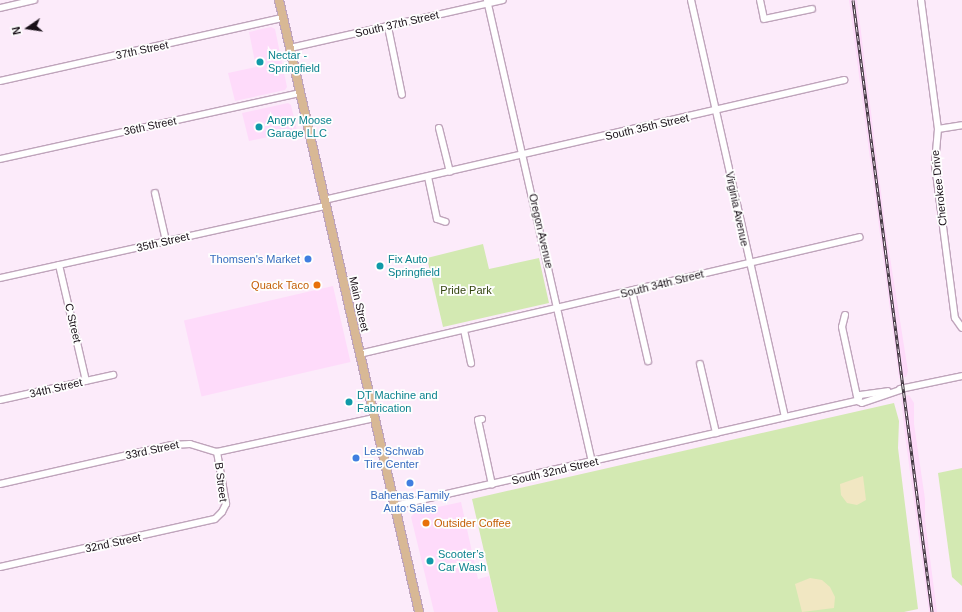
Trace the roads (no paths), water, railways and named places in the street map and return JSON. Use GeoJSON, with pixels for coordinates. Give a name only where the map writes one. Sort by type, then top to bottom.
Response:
{"type":"FeatureCollection","features":[{"type":"Feature","properties":{"kind":"main road","name":"Main Street"},"geometry":{"type":"LineString","coordinates":[[279,0],[419,612]]}},
{"type":"Feature","properties":{"kind":"street"},"geometry":{"type":"LineString","coordinates":[[0,8],[34,0]]}},
{"type":"Feature","properties":{"kind":"street","name":"South 37th Street"},"geometry":{"type":"LineString","coordinates":[[290,48],[388,27],[487,2],[503,0]]}},
{"type":"Feature","properties":{"kind":"street","name":"Virginia Avenue"},"geometry":{"type":"LineString","coordinates":[[691,0],[749,263],[785,417]]}},
{"type":"Feature","properties":{"kind":"street"},"geometry":{"type":"LineString","coordinates":[[760,0],[764,19],[812,9]]}},
{"type":"Feature","properties":{"kind":"street","name":"Cherokee Drive"},"geometry":{"type":"LineString","coordinates":[[921,0],[938,129],[935,165],[955,318],[961,328]]}},
{"type":"Feature","properties":{"kind":"street","name":"Oregon Avenue"},"geometry":{"type":"LineString","coordinates":[[487,2],[559,308],[592,463]]}},
{"type":"Feature","properties":{"kind":"street","name":"37th Street"},"geometry":{"type":"LineString","coordinates":[[0,81],[283,18]]}},
{"type":"Feature","properties":{"kind":"street"},"geometry":{"type":"LineString","coordinates":[[388,27],[402,95]]}},
{"type":"Feature","properties":{"kind":"street","name":"South 35th Street"},"geometry":{"type":"LineString","coordinates":[[325,203],[428,177],[524,156],[844,80]]}},
{"type":"Feature","properties":{"kind":"street","name":"36th Street"},"geometry":{"type":"LineString","coordinates":[[0,159],[300,93]]}},
{"type":"Feature","properties":{"kind":"street"},"geometry":{"type":"LineString","coordinates":[[938,129],[962,125]]}},
{"type":"Feature","properties":{"kind":"street"},"geometry":{"type":"LineString","coordinates":[[439,128],[450,172]]}},
{"type":"Feature","properties":{"kind":"street"},"geometry":{"type":"LineString","coordinates":[[428,177],[437,219],[446,222]]}},
{"type":"Feature","properties":{"kind":"street"},"geometry":{"type":"LineString","coordinates":[[155,193],[166,241]]}},
{"type":"Feature","properties":{"kind":"street","name":"35th Street"},"geometry":{"type":"LineString","coordinates":[[0,278],[166,241],[325,203]]}},
{"type":"Feature","properties":{"kind":"street","name":"South 34th Street"},"geometry":{"type":"LineString","coordinates":[[360,354],[860,237]]}},
{"type":"Feature","properties":{"kind":"street","name":"C Street"},"geometry":{"type":"LineString","coordinates":[[59,265],[86,381]]}},
{"type":"Feature","properties":{"kind":"street"},"geometry":{"type":"LineString","coordinates":[[632,291],[648,361]]}},
{"type":"Feature","properties":{"kind":"street"},"geometry":{"type":"LineString","coordinates":[[845,315],[842,327],[858,401]]}},
{"type":"Feature","properties":{"kind":"street"},"geometry":{"type":"LineString","coordinates":[[464,330],[472,363]]}},
{"type":"Feature","properties":{"kind":"street"},"geometry":{"type":"LineString","coordinates":[[700,364],[716,433]]}},
{"type":"Feature","properties":{"kind":"street","name":"34th Street"},"geometry":{"type":"LineString","coordinates":[[0,400],[113,375]]}},
{"type":"Feature","properties":{"kind":"street","name":"South 32nd Street"},"geometry":{"type":"LineString","coordinates":[[394,506],[592,463],[858,401],[862,404],[903,389],[962,376]]}},
{"type":"Feature","properties":{"kind":"street","name":"33rd Street"},"geometry":{"type":"LineString","coordinates":[[0,484],[172,445],[190,444],[217,452],[374,418]]}},
{"type":"Feature","properties":{"kind":"street"},"geometry":{"type":"LineString","coordinates":[[482,419],[478,420],[492,485]]}},
{"type":"Feature","properties":{"kind":"street","name":"B Street"},"geometry":{"type":"LineString","coordinates":[[217,452],[226,504],[222,512]]}},
{"type":"Feature","properties":{"kind":"street","name":"32nd Street"},"geometry":{"type":"LineString","coordinates":[[0,567],[206,522],[222,512]]}},
{"type":"Feature","properties":{"kind":"railway"},"geometry":{"type":"LineString","coordinates":[[853,0],[932,612]]}},
{"type":"Feature","properties":{"kind":"place","name":"Nectar - Springfield"},"geometry":{"type":"Point","coordinates":[260,62]}},
{"type":"Feature","properties":{"kind":"place","name":"Angry Moose Garage LLC"},"geometry":{"type":"Point","coordinates":[259,127]}},
{"type":"Feature","properties":{"kind":"place","name":"Thomsen's Market"},"geometry":{"type":"Point","coordinates":[308,259]}},
{"type":"Feature","properties":{"kind":"place","name":"Fix Auto Springfield"},"geometry":{"type":"Point","coordinates":[380,266]}},
{"type":"Feature","properties":{"kind":"place","name":"Quack Taco"},"geometry":{"type":"Point","coordinates":[317,285]}},
{"type":"Feature","properties":{"kind":"place","name":"DT Machine and Fabrication"},"geometry":{"type":"Point","coordinates":[349,402]}},
{"type":"Feature","properties":{"kind":"place","name":"Les Schwab Tire Center"},"geometry":{"type":"Point","coordinates":[356,458]}},
{"type":"Feature","properties":{"kind":"place","name":"Bahenas Family Auto Sales"},"geometry":{"type":"Point","coordinates":[410,483]}},
{"type":"Feature","properties":{"kind":"place","name":"Outsider Coffee"},"geometry":{"type":"Point","coordinates":[426,523]}},
{"type":"Feature","properties":{"kind":"place","name":"Scooter’s Car Wash"},"geometry":{"type":"Point","coordinates":[430,561]}},
{"type":"Feature","properties":{"kind":"park label","name":"Pride Park"},"geometry":{"type":"Point","coordinates":[466,290]}}]}
